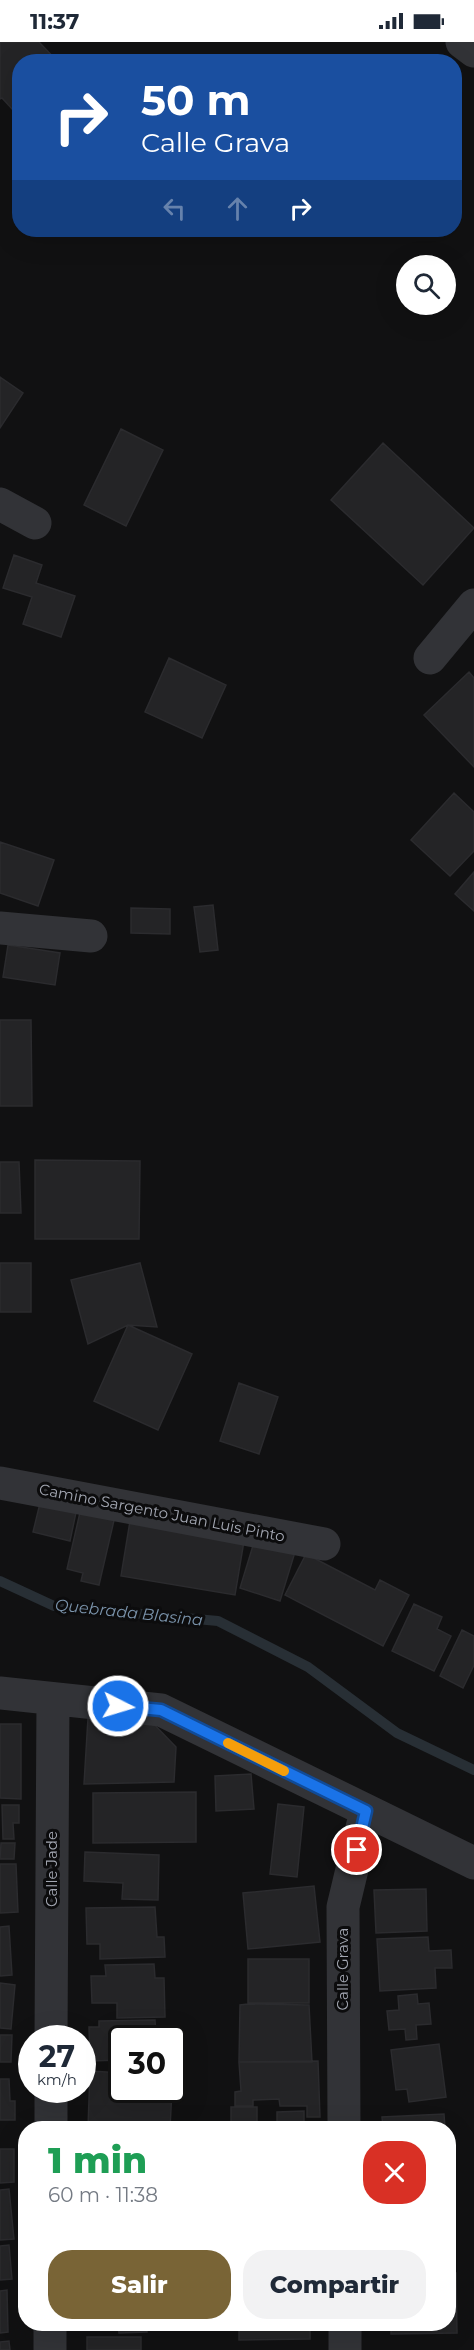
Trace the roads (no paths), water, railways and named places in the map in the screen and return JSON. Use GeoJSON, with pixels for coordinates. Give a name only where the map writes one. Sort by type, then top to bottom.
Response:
{"type":"FeatureCollection","features":[{"type":"Feature","properties":{"kind":"street"},"geometry":{"type":"LineString","coordinates":[[462,42],[474,51]]}},
{"type":"Feature","properties":{"kind":"street"},"geometry":{"type":"LineString","coordinates":[[0,504],[35,523]]}},
{"type":"Feature","properties":{"kind":"street"},"geometry":{"type":"LineString","coordinates":[[430,658],[474,605]]}},
{"type":"Feature","properties":{"kind":"street"},"geometry":{"type":"LineString","coordinates":[[0,928],[91,936]]}},
{"type":"Feature","properties":{"kind":"street","name":"Camino Sargento Juan Luis Pinto"},"geometry":{"type":"LineString","coordinates":[[0,1482],[324,1544]]}},
{"type":"Feature","properties":{"kind":"street"},"geometry":{"type":"LineString","coordinates":[[0,1693],[161,1710],[474,1863]]}},
{"type":"Feature","properties":{"kind":"street","name":"Calle Jade"},"geometry":{"type":"LineString","coordinates":[[51,2025],[53,1700]]}},
{"type":"Feature","properties":{"kind":"street","name":"Calle Grava"},"geometry":{"type":"LineString","coordinates":[[344,2121],[343,1907],[366,1811]]}},
{"type":"Feature","properties":{"kind":"street"},"geometry":{"type":"LineString","coordinates":[[51,2103],[51,2121]]}},
{"type":"Feature","properties":{"kind":"street"},"geometry":{"type":"LineString","coordinates":[[50,2331],[50,2350]]}},
{"type":"Feature","properties":{"kind":"street"},"geometry":{"type":"LineString","coordinates":[[345,2331],[345,2350]]}},
{"type":"Feature","properties":{"kind":"waterway","name":"Quebrada Blasina"},"geometry":{"type":"LineString","coordinates":[[0,1581],[54,1606],[218,1621],[308,1667],[397,1733],[474,1770]]}}]}
